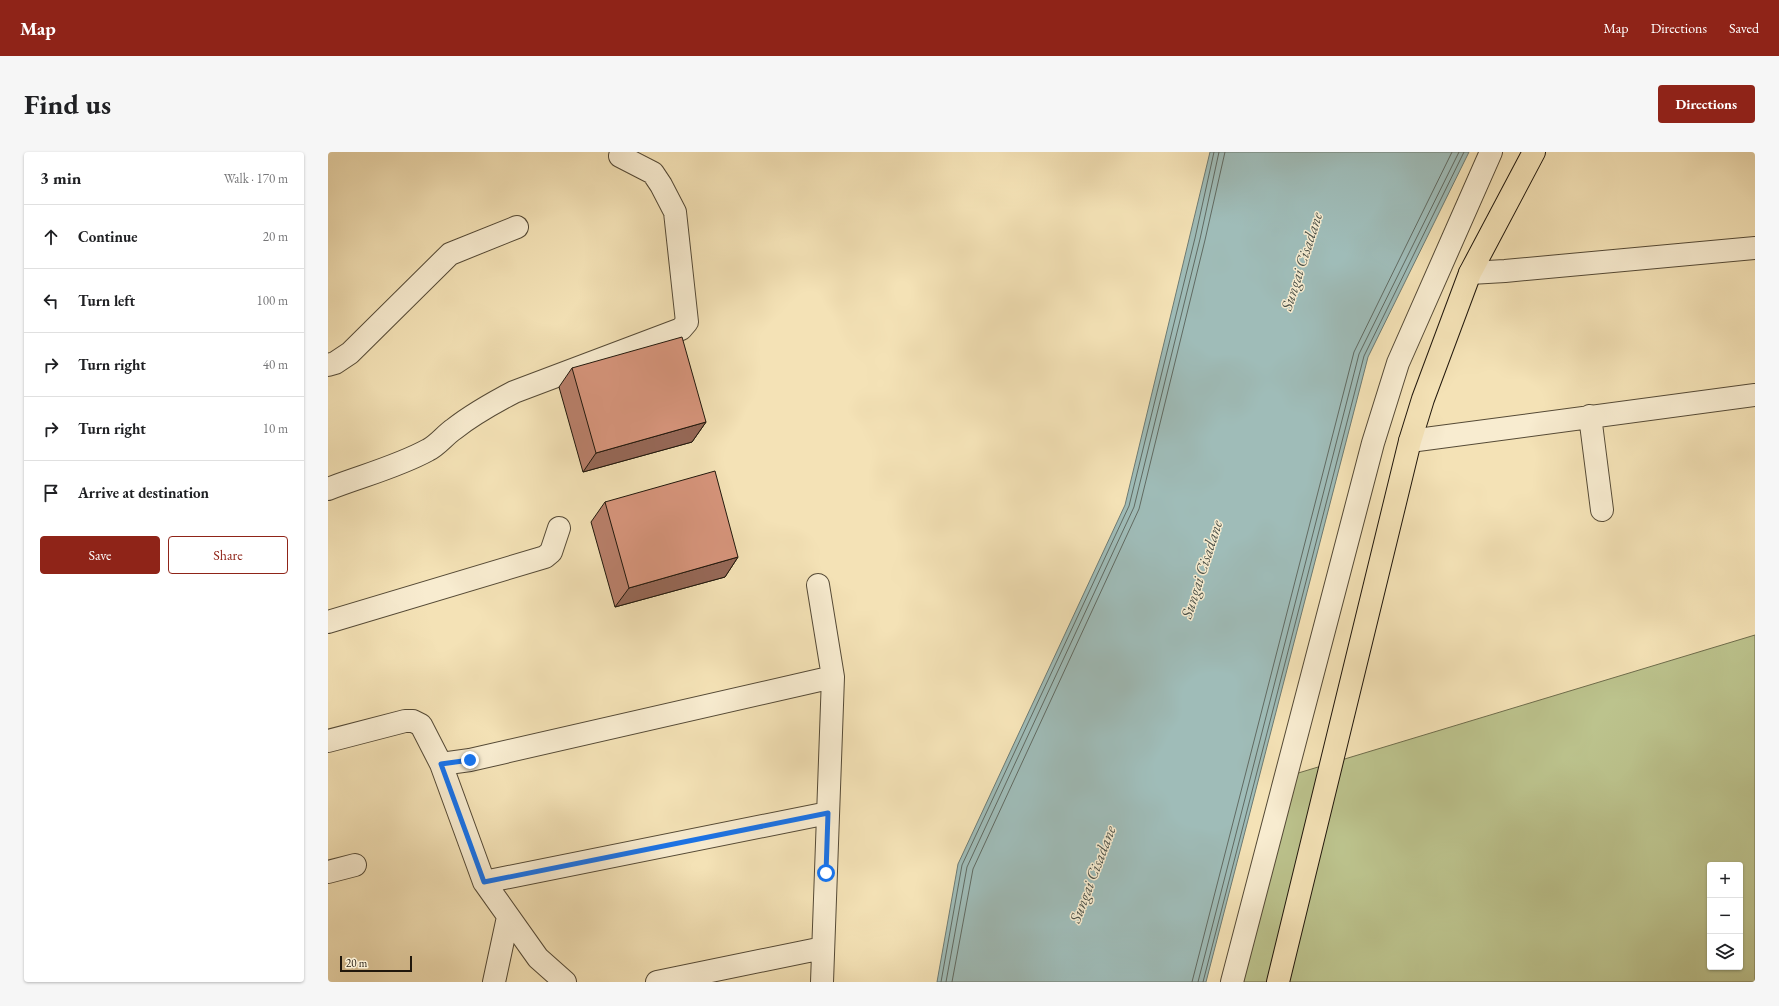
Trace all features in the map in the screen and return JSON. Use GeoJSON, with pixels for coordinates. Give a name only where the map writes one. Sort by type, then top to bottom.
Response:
{"type":"FeatureCollection","features":[{"type":"Feature","properties":{"kind":"main road"},"geometry":{"type":"LineString","coordinates":[[1278,982],[1410,441],[1423,399],[1470,273],[1534,152]]}},
{"type":"Feature","properties":{"kind":"street"},"geometry":{"type":"LineString","coordinates":[[1232,982],[1376,436],[1398,363],[1492,152]]}},
{"type":"Feature","properties":{"kind":"street"},"geometry":{"type":"LineString","coordinates":[[328,489],[392,466],[428,450],[453,429],[492,403],[514,392],[681,329],[687,322],[675,212],[662,185],[653,173],[620,156]]}},
{"type":"Feature","properties":{"kind":"street"},"geometry":{"type":"LineString","coordinates":[[328,365],[335,363],[350,353],[450,254],[516,227]]}},
{"type":"Feature","properties":{"kind":"street"},"geometry":{"type":"LineString","coordinates":[[1470,273],[1505,272],[1755,248]]}},
{"type":"Feature","properties":{"kind":"street"},"geometry":{"type":"LineString","coordinates":[[1410,441],[1755,394]]}},
{"type":"Feature","properties":{"kind":"street"},"geometry":{"type":"LineString","coordinates":[[1590,416],[1602,510]]}},
{"type":"Feature","properties":{"kind":"street"},"geometry":{"type":"LineString","coordinates":[[328,622],[545,557],[551,552],[559,528]]}},
{"type":"Feature","properties":{"kind":"street"},"geometry":{"type":"LineString","coordinates":[[818,585],[832,677],[822,982]]}},
{"type":"Feature","properties":{"kind":"street"},"geometry":{"type":"LineString","coordinates":[[441,764],[478,758],[832,677]]}},
{"type":"Feature","properties":{"kind":"street"},"geometry":{"type":"LineString","coordinates":[[328,741],[405,721],[413,721],[421,725],[441,764],[484,882],[538,958],[565,982]]}},
{"type":"Feature","properties":{"kind":"street"},"geometry":{"type":"LineString","coordinates":[[484,882],[828,813]]}},
{"type":"Feature","properties":{"kind":"street"},"geometry":{"type":"LineString","coordinates":[[328,872],[355,865]]}},
{"type":"Feature","properties":{"kind":"street"},"geometry":{"type":"LineString","coordinates":[[494,982],[508,916]]}},
{"type":"Feature","properties":{"kind":"street"},"geometry":{"type":"LineString","coordinates":[[657,982],[823,948]]}},
{"type":"Feature","properties":{"kind":"green space"},"geometry":{"type":"Polygon","coordinates":[[[1755,635],[1755,982],[1242,982],[1295,774],[1755,635]]]}},
{"type":"Feature","properties":{"kind":"water","name":"Sungai Cisadane"},"geometry":{"type":"Polygon","coordinates":[[[1210,152],[1469,152],[1368,357],[1206,982],[937,982],[958,864],[1125,505],[1210,152]]]}},
{"type":"Feature","properties":{"kind":"building"},"geometry":{"type":"Polygon","coordinates":[[[682,337],[706,422],[596,453],[572,368],[682,337]]]}},
{"type":"Feature","properties":{"kind":"building"},"geometry":{"type":"Polygon","coordinates":[[[715,471],[738,557],[629,588],[605,502],[715,471]]]}},
{"type":"Feature","properties":{"kind":"route"},"geometry":{"type":"LineString","coordinates":[[470,760],[441,764],[484,882],[828,813],[826,873]]}}]}
